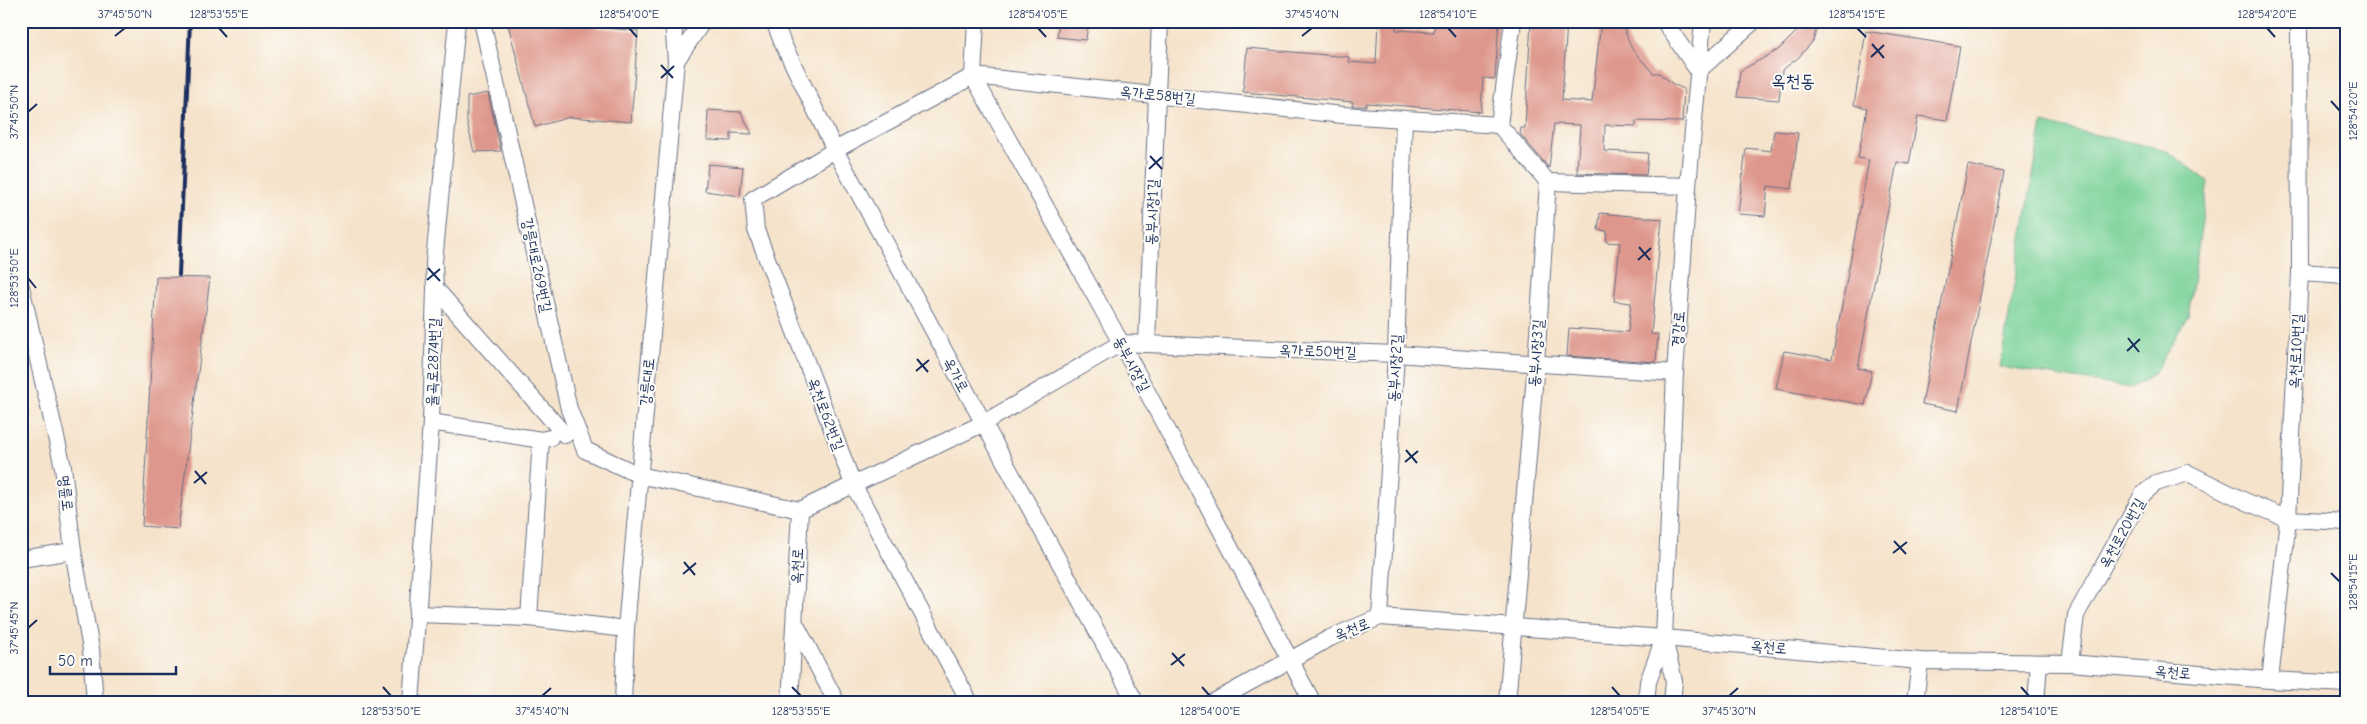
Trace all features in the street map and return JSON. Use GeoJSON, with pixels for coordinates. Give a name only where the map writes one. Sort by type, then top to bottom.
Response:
{"type":"FeatureCollection","features":[{"type":"Feature","properties":{"kind":"street","name":"율곡로2874번길"},"geometry":{"type":"LineString","coordinates":[[411,703],[431,422],[436,288],[434,262],[457,21]]}},
{"type":"Feature","properties":{"kind":"street","name":"강릉대로269번길"},"geometry":{"type":"LineString","coordinates":[[482,21],[569,409],[585,450]]}},
{"type":"Feature","properties":{"kind":"street"},"geometry":{"type":"LineString","coordinates":[[667,21],[676,62]]}},
{"type":"Feature","properties":{"kind":"street"},"geometry":{"type":"LineString","coordinates":[[673,21],[676,62]]}},
{"type":"Feature","properties":{"kind":"street"},"geometry":{"type":"LineString","coordinates":[[676,62],[684,21]]}},
{"type":"Feature","properties":{"kind":"street"},"geometry":{"type":"LineString","coordinates":[[676,62],[704,21]]}},
{"type":"Feature","properties":{"kind":"street"},"geometry":{"type":"LineString","coordinates":[[764,21],[783,44]]}},
{"type":"Feature","properties":{"kind":"street"},"geometry":{"type":"LineString","coordinates":[[774,21],[783,44]]}},
{"type":"Feature","properties":{"kind":"street"},"geometry":{"type":"LineString","coordinates":[[835,150],[973,76],[976,21]]}},
{"type":"Feature","properties":{"kind":"street","name":"동부시장1길"},"geometry":{"type":"LineString","coordinates":[[1147,344],[1160,21]]}},
{"type":"Feature","properties":{"kind":"street"},"geometry":{"type":"LineString","coordinates":[[1512,21],[1499,125],[1548,182],[1688,186]]}},
{"type":"Feature","properties":{"kind":"street"},"geometry":{"type":"LineString","coordinates":[[1664,21],[1698,71],[1754,21]]}},
{"type":"Feature","properties":{"kind":"street","name":"경강로"},"geometry":{"type":"LineString","coordinates":[[1672,703],[1674,681],[1664,638],[1675,373],[1688,186],[1703,21]]}},
{"type":"Feature","properties":{"kind":"street","name":"옥천로10번길"},"geometry":{"type":"LineString","coordinates":[[2270,680],[2288,518],[2300,272],[2299,21]]}},
{"type":"Feature","properties":{"kind":"street","name":"옥가로"},"geometry":{"type":"LineString","coordinates":[[783,44],[835,150],[982,424],[1136,703]]}},
{"type":"Feature","properties":{"kind":"street","name":"강릉대로"},"geometry":{"type":"LineString","coordinates":[[623,703],[626,629],[676,62]]}},
{"type":"Feature","properties":{"kind":"street","name":"옥가로58번길"},"geometry":{"type":"LineString","coordinates":[[973,76],[1343,114],[1499,125]]}},
{"type":"Feature","properties":{"kind":"street","name":"동부시장길"},"geometry":{"type":"LineString","coordinates":[[973,76],[1121,343],[1313,703]]}},
{"type":"Feature","properties":{"kind":"street","name":"동부시장2길"},"geometry":{"type":"LineString","coordinates":[[1380,618],[1396,354],[1404,119]]}},
{"type":"Feature","properties":{"kind":"street","name":"옥천로62번길"},"geometry":{"type":"LineString","coordinates":[[835,150],[753,199],[756,230],[852,484],[970,703]]}},
{"type":"Feature","properties":{"kind":"street","name":"동부시장3길"},"geometry":{"type":"LineString","coordinates":[[1506,703],[1536,363],[1548,182]]}},
{"type":"Feature","properties":{"kind":"street"},"geometry":{"type":"LineString","coordinates":[[2300,272],[2346,275]]}},
{"type":"Feature","properties":{"kind":"street","name":"명륜로"},"geometry":{"type":"LineString","coordinates":[[21,287],[62,467],[91,649],[95,703]]}},
{"type":"Feature","properties":{"kind":"street"},"geometry":{"type":"LineString","coordinates":[[436,288],[565,435],[585,450],[639,475],[800,510],[982,424],[1121,343]]}},
{"type":"Feature","properties":{"kind":"street","name":"옥가로50번길"},"geometry":{"type":"LineString","coordinates":[[1121,343],[1396,354],[1675,373]]}},
{"type":"Feature","properties":{"kind":"street"},"geometry":{"type":"LineString","coordinates":[[431,422],[541,440],[565,435]]}},
{"type":"Feature","properties":{"kind":"street"},"geometry":{"type":"LineString","coordinates":[[528,618],[541,440]]}},
{"type":"Feature","properties":{"kind":"street","name":"옥천로20번길"},"geometry":{"type":"LineString","coordinates":[[2070,663],[2076,615],[2143,494],[2156,483],[2188,473],[2247,502],[2288,518],[2346,522]]}},
{"type":"Feature","properties":{"kind":"street","name":"옥천로"},"geometry":{"type":"LineString","coordinates":[[790,703],[800,510]]}},
{"type":"Feature","properties":{"kind":"street"},"geometry":{"type":"LineString","coordinates":[[21,559],[74,551]]}},
{"type":"Feature","properties":{"kind":"street"},"geometry":{"type":"LineString","coordinates":[[417,614],[528,618],[626,629]]}},
{"type":"Feature","properties":{"kind":"street","name":"옥천로"},"geometry":{"type":"LineString","coordinates":[[1212,703],[1330,638],[1380,618],[1664,638],[1920,661],[2070,663],[2270,680],[2346,684]]}},
{"type":"Feature","properties":{"kind":"street"},"geometry":{"type":"LineString","coordinates":[[794,622],[837,703]]}},
{"type":"Feature","properties":{"kind":"street","name":"경강로"},"geometry":{"type":"LineString","coordinates":[[1646,703],[1648,682],[1664,638]]}},
{"type":"Feature","properties":{"kind":"street"},"geometry":{"type":"LineString","coordinates":[[1915,703],[1920,661]]}},
{"type":"Feature","properties":{"kind":"street"},"geometry":{"type":"LineString","coordinates":[[2036,703],[2039,663]]}},
{"type":"Feature","properties":{"kind":"green space"},"geometry":{"type":"Polygon","coordinates":[[[2042,123],[2166,150],[2208,181],[2188,316],[2154,374],[2132,388],[2000,367],[2042,123]]]}},
{"type":"Feature","properties":{"kind":"building"},"geometry":{"type":"Polygon","coordinates":[[[507,21],[594,21],[593,27],[638,31],[631,122],[570,117],[535,127],[507,21]]]}},
{"type":"Feature","properties":{"kind":"building"},"geometry":{"type":"Polygon","coordinates":[[[1059,21],[1088,21],[1086,40],[1057,37],[1059,21]]]}},
{"type":"Feature","properties":{"kind":"building"},"geometry":{"type":"Polygon","coordinates":[[[1378,21],[1397,21],[1396,30],[1434,32],[1434,21],[1499,21],[1495,79],[1483,78],[1481,112],[1367,103],[1366,106],[1352,106],[1353,102],[1243,92],[1247,48],[1349,57],[1349,62],[1376,64],[1378,21]]]}},
{"type":"Feature","properties":{"kind":"building"},"geometry":{"type":"Polygon","coordinates":[[[1531,21],[1567,21],[1562,100],[1592,102],[1601,21],[1621,21],[1632,49],[1653,73],[1659,73],[1673,84],[1684,89],[1682,122],[1636,121],[1636,126],[1605,125],[1604,151],[1648,153],[1646,175],[1577,173],[1580,125],[1554,124],[1549,168],[1520,134],[1521,128],[1525,128],[1531,21]]]}},
{"type":"Feature","properties":{"kind":"building"},"geometry":{"type":"Polygon","coordinates":[[[1802,21],[1819,21],[1813,41],[1798,58],[1782,70],[1779,100],[1737,97],[1740,71],[1778,50],[1798,30],[1802,21]]]}},
{"type":"Feature","properties":{"kind":"building"},"geometry":{"type":"Polygon","coordinates":[[[1866,31],[1960,46],[1947,120],[1918,116],[1909,164],[1897,162],[1858,368],[1872,371],[1865,405],[1776,389],[1784,351],[1832,359],[1869,160],[1858,158],[1867,108],[1854,105],[1866,31]]]}},
{"type":"Feature","properties":{"kind":"building"},"geometry":{"type":"Polygon","coordinates":[[[488,93],[501,151],[474,152],[467,122],[467,97],[488,93]]]}},
{"type":"Feature","properties":{"kind":"building"},"geometry":{"type":"Polygon","coordinates":[[[708,110],[741,112],[752,134],[731,133],[731,141],[707,140],[708,110]]]}},
{"type":"Feature","properties":{"kind":"building"},"geometry":{"type":"Polygon","coordinates":[[[1774,131],[1798,133],[1792,189],[1768,186],[1765,216],[1738,214],[1746,148],[1771,151],[1774,131]]]}},
{"type":"Feature","properties":{"kind":"building"},"geometry":{"type":"Polygon","coordinates":[[[708,164],[743,167],[740,196],[705,191],[708,164]]]}},
{"type":"Feature","properties":{"kind":"building"},"geometry":{"type":"Polygon","coordinates":[[[1968,165],[2004,172],[1958,411],[1922,404],[1968,165]]]}},
{"type":"Feature","properties":{"kind":"building"},"geometry":{"type":"Polygon","coordinates":[[[1600,213],[1662,219],[1651,334],[1658,334],[1656,362],[1567,356],[1569,328],[1628,332],[1631,303],[1614,301],[1620,243],[1606,242],[1607,231],[1598,230],[1600,213]]]}},
{"type":"Feature","properties":{"kind":"building"},"geometry":{"type":"Polygon","coordinates":[[[156,277],[210,278],[178,529],[142,526],[156,277]]]}},
{"type":"Feature","properties":{"kind":"railway"},"geometry":{"type":"LineString","coordinates":[[179,275],[190,21]]}},
{"type":"Feature","properties":{"kind":"district","name":"옥천동"},"geometry":{"type":"Point","coordinates":[1793,81]}}]}
